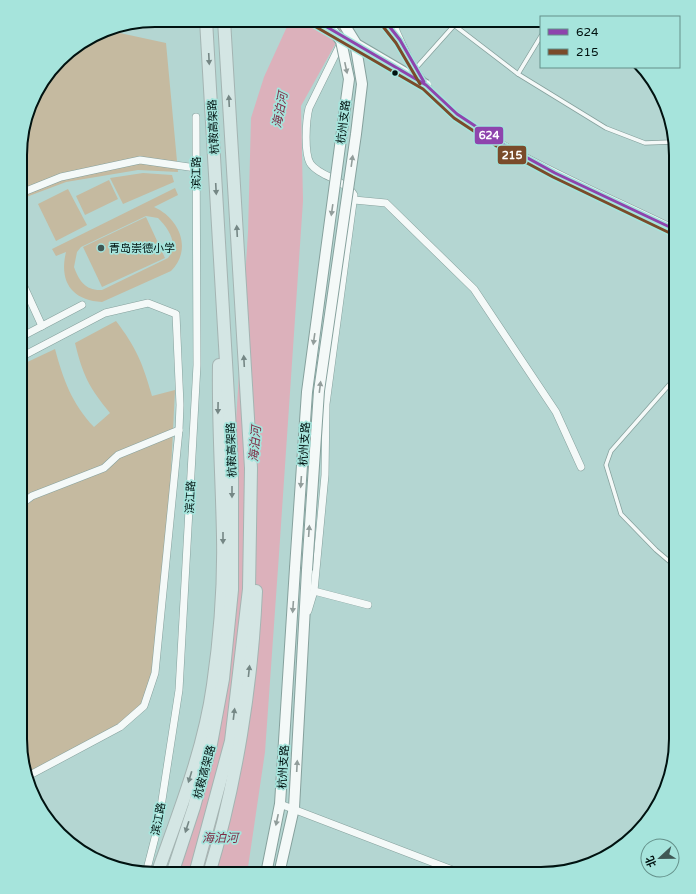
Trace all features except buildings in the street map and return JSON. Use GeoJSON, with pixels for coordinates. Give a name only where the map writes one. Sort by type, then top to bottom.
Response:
{"type":"FeatureCollection","features":[{"type":"Feature","properties":{"kind":"highway","name":"杭鞍高架路"},"geometry":{"type":"LineString","coordinates":[[174,867],[194,807],[211,744],[222,679],[232,590],[232,465],[206,27]]}},
{"type":"Feature","properties":{"kind":"highway","name":"杭鞍高架路"},"geometry":{"type":"LineString","coordinates":[[197,867],[230,741],[249,589],[251,468],[224,27]]}},
{"type":"Feature","properties":{"kind":"highway"},"geometry":{"type":"LineString","coordinates":[[160,867],[205,729],[213,686],[218,638],[223,538],[218,422],[221,272]]}},
{"type":"Feature","properties":{"kind":"highway"},"geometry":{"type":"LineString","coordinates":[[211,867],[239,742],[254,621],[256,527],[249,445]]}},
{"type":"Feature","properties":{"kind":"main road"},"geometry":{"type":"LineString","coordinates":[[326,27],[426,85]]}},
{"type":"Feature","properties":{"kind":"main road","name":"杭州支路"},"geometry":{"type":"LineString","coordinates":[[267,867],[280,804],[307,392],[349,80],[341,41],[330,27]]}},
{"type":"Feature","properties":{"kind":"main road","name":"杭州支路"},"geometry":{"type":"LineString","coordinates":[[281,867],[294,808],[307,570],[319,391],[362,84],[355,42],[346,27]]}},
{"type":"Feature","properties":{"kind":"street"},"geometry":{"type":"LineString","coordinates":[[304,625],[314,591],[325,475],[326,404],[354,200],[352,189],[317,170],[310,163],[307,154],[307,117],[309,108],[349,27]]}},
{"type":"Feature","properties":{"kind":"street"},"geometry":{"type":"LineString","coordinates":[[390,27],[400,40]]}},
{"type":"Feature","properties":{"kind":"street"},"geometry":{"type":"LineString","coordinates":[[395,27],[400,40],[426,85],[440,101],[479,132],[534,162],[669,227]]}},
{"type":"Feature","properties":{"kind":"street","name":"滨江路"},"geometry":{"type":"LineString","coordinates":[[148,867],[158,826],[179,690],[197,365],[196,117]]}},
{"type":"Feature","properties":{"kind":"street"},"geometry":{"type":"LineString","coordinates":[[27,191],[61,177],[140,160],[196,168]]}},
{"type":"Feature","properties":{"kind":"street"},"geometry":{"type":"LineString","coordinates":[[354,200],[386,203],[474,289],[556,412],[580,467]]}},
{"type":"Feature","properties":{"kind":"street"},"geometry":{"type":"LineString","coordinates":[[27,293],[42,326]]}},
{"type":"Feature","properties":{"kind":"street"},"geometry":{"type":"LineString","coordinates":[[27,354],[105,313],[148,303],[176,314],[180,405],[179,430],[155,673],[144,706],[120,727],[32,774]]}},
{"type":"Feature","properties":{"kind":"street"},"geometry":{"type":"LineString","coordinates":[[27,334],[82,305]]}},
{"type":"Feature","properties":{"kind":"street"},"geometry":{"type":"LineString","coordinates":[[27,500],[32,496],[104,468],[118,455],[179,430]]}},
{"type":"Feature","properties":{"kind":"street"},"geometry":{"type":"LineString","coordinates":[[314,591],[368,605]]}},
{"type":"Feature","properties":{"kind":"street"},"geometry":{"type":"LineString","coordinates":[[280,804],[294,808],[445,867]]}},
{"type":"Feature","properties":{"kind":"lane"},"geometry":{"type":"LineString","coordinates":[[416,68],[453,27]]}},
{"type":"Feature","properties":{"kind":"lane"},"geometry":{"type":"LineString","coordinates":[[455,27],[518,74],[606,128],[645,143],[668,142]]}},
{"type":"Feature","properties":{"kind":"lane"},"geometry":{"type":"LineString","coordinates":[[518,74],[540,38]]}},
{"type":"Feature","properties":{"kind":"lane"},"geometry":{"type":"LineString","coordinates":[[669,385],[611,451],[606,465],[622,514],[656,550],[669,561]]}},
{"type":"Feature","properties":{"kind":"shaded area"},"geometry":{"type":"Polygon","coordinates":[[[118,33],[166,43],[178,172],[138,170],[66,182],[27,197],[27,155],[29,130],[40,99],[54,77],[71,59],[91,44],[118,33]]]}},
{"type":"Feature","properties":{"kind":"shaded area"},"geometry":{"type":"Polygon","coordinates":[[[143,173],[172,175],[174,182],[123,204],[110,178],[143,173]]]}},
{"type":"Feature","properties":{"kind":"shaded area"},"geometry":{"type":"Polygon","coordinates":[[[109,180],[118,199],[85,215],[76,196],[109,180]]]}},
{"type":"Feature","properties":{"kind":"shaded area"},"geometry":{"type":"Polygon","coordinates":[[[175,188],[178,195],[154,207],[163,212],[170,219],[176,226],[180,235],[182,244],[181,253],[178,262],[171,271],[102,302],[91,300],[75,293],[66,280],[64,262],[66,252],[56,256],[52,249],[175,188]],[[146,216],[81,247],[77,252],[74,267],[81,281],[87,287],[102,290],[168,258],[173,247],[173,242],[166,227],[158,218],[146,216]]]}},
{"type":"Feature","properties":{"kind":"shaded area"},"geometry":{"type":"Polygon","coordinates":[[[68,189],[87,225],[56,241],[38,204],[68,189]]]}},
{"type":"Feature","properties":{"kind":"shaded area"},"geometry":{"type":"Polygon","coordinates":[[[146,217],[165,258],[102,287],[83,247],[146,217]]]}},
{"type":"Feature","properties":{"kind":"shaded area"},"geometry":{"type":"Polygon","coordinates":[[[116,321],[129,339],[138,356],[152,396],[175,390],[169,510],[155,673],[144,706],[120,727],[31,772],[27,739],[27,362],[55,349],[61,371],[69,391],[86,418],[94,427],[110,413],[97,396],[84,373],[75,343],[116,321]]]}},
{"type":"Feature","properties":{"kind":"water","name":"海泊河"},"geometry":{"type":"Polygon","coordinates":[[[287,27],[345,27],[301,106],[303,201],[279,554],[265,752],[248,867],[179,867],[221,657],[248,232],[251,118],[264,77],[287,27]]]}},
{"type":"Feature","properties":{"kind":"transit line","name":"215"},"geometry":{"type":"LineString","coordinates":[[316,27],[423,89],[454,118],[501,149],[553,177],[669,233]]}},
{"type":"Feature","properties":{"kind":"transit line","name":"624"},"geometry":{"type":"LineString","coordinates":[[327,27],[426,85],[457,114],[504,145],[555,173],[669,227]]}},
{"type":"Feature","properties":{"kind":"transit line","name":"215"},"geometry":{"type":"LineString","coordinates":[[383,27],[396,43],[420,84]]}},
{"type":"Feature","properties":{"kind":"transit line","name":"624"},"geometry":{"type":"LineString","coordinates":[[390,27],[400,40],[424,82]]}},
{"type":"Feature","properties":{"kind":"place","name":"青岛崇德小学"},"geometry":{"type":"Point","coordinates":[101,248]}}]}
